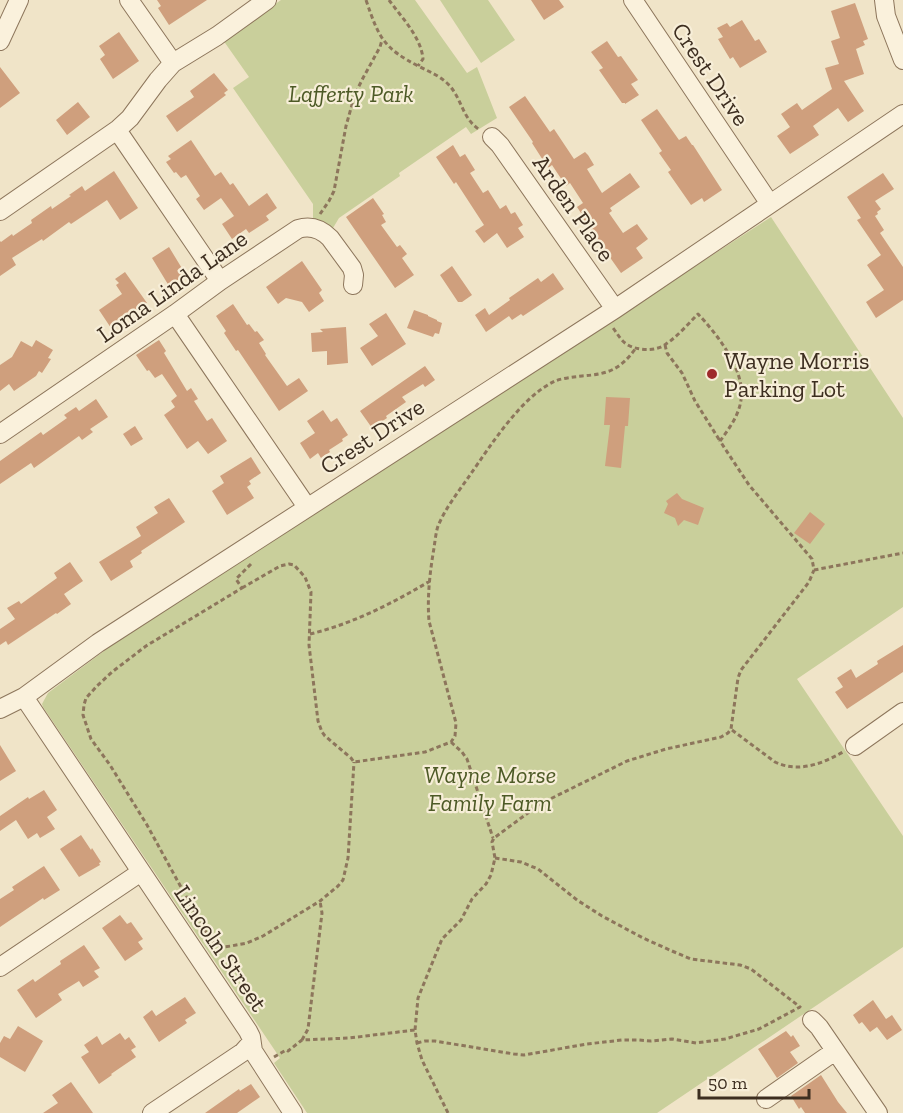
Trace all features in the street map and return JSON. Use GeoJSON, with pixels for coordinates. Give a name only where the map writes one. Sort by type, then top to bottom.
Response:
{"type":"FeatureCollection","features":[{"type":"Feature","properties":{"kind":"street"},"geometry":{"type":"LineString","coordinates":[[0,41],[19,0]]}},
{"type":"Feature","properties":{"kind":"street"},"geometry":{"type":"LineString","coordinates":[[129,0],[173,63]]}},
{"type":"Feature","properties":{"kind":"street"},"geometry":{"type":"LineString","coordinates":[[0,211],[117,130],[130,118],[173,63],[217,36],[267,0]]}},
{"type":"Feature","properties":{"kind":"street","name":"Crest Drive"},"geometry":{"type":"LineString","coordinates":[[633,0],[770,204]]}},
{"type":"Feature","properties":{"kind":"street"},"geometry":{"type":"LineString","coordinates":[[885,0],[886,16],[903,60]]}},
{"type":"Feature","properties":{"kind":"street","name":"Crest Drive"},"geometry":{"type":"LineString","coordinates":[[0,709],[24,697],[98,643],[307,507],[613,317],[770,204],[903,114]]}},
{"type":"Feature","properties":{"kind":"street"},"geometry":{"type":"LineString","coordinates":[[117,130],[220,281]]}},
{"type":"Feature","properties":{"kind":"street","name":"Arden Place"},"geometry":{"type":"LineString","coordinates":[[492,137],[500,145],[613,317]]}},
{"type":"Feature","properties":{"kind":"street","name":"Loma Linda Lane"},"geometry":{"type":"LineString","coordinates":[[0,434],[291,233],[303,228],[316,228]]}},
{"type":"Feature","properties":{"kind":"street"},"geometry":{"type":"LineString","coordinates":[[316,228],[330,238],[352,268],[353,285]]}},
{"type":"Feature","properties":{"kind":"street"},"geometry":{"type":"LineString","coordinates":[[175,314],[307,507]]}},
{"type":"Feature","properties":{"kind":"street","name":"Lincoln Street"},"geometry":{"type":"LineString","coordinates":[[24,697],[248,1031],[253,1051],[293,1113]]}},
{"type":"Feature","properties":{"kind":"street"},"geometry":{"type":"LineString","coordinates":[[855,746],[903,712]]}},
{"type":"Feature","properties":{"kind":"street","name":"Lincoln Street"},"geometry":{"type":"LineString","coordinates":[[0,967],[141,872]]}},
{"type":"Feature","properties":{"kind":"street"},"geometry":{"type":"LineString","coordinates":[[806,1013],[836,1051],[878,1113]]}},
{"type":"Feature","properties":{"kind":"street"},"geometry":{"type":"LineString","coordinates":[[152,1113],[243,1052],[251,1043]]}},
{"type":"Feature","properties":{"kind":"street"},"geometry":{"type":"LineString","coordinates":[[766,1099],[836,1051]]}},
{"type":"Feature","properties":{"kind":"path"},"geometry":{"type":"LineString","coordinates":[[366,0],[382,40],[403,58],[439,76],[447,83],[459,99],[471,123],[492,137]]}},
{"type":"Feature","properties":{"kind":"path"},"geometry":{"type":"LineString","coordinates":[[389,0],[420,47],[423,59],[418,66]]}},
{"type":"Feature","properties":{"kind":"path"},"geometry":{"type":"LineString","coordinates":[[316,228],[319,216],[334,190],[346,126],[356,94],[382,40]]}},
{"type":"Feature","properties":{"kind":"path"},"geometry":{"type":"LineString","coordinates":[[380,47],[386,44]]}},
{"type":"Feature","properties":{"kind":"path"},"geometry":{"type":"LineString","coordinates":[[613,317],[625,343],[636,348],[655,349],[665,345],[698,314],[718,337],[735,368],[742,393],[735,417],[720,441]]}},
{"type":"Feature","properties":{"kind":"path"},"geometry":{"type":"LineString","coordinates":[[448,1113],[422,1060],[417,1043],[415,1030],[418,998],[442,939],[461,920],[472,899],[491,875],[495,858],[492,842],[494,838],[540,804],[627,761],[666,749],[721,737],[728,733],[731,729],[741,670],[809,582],[814,570],[812,560],[800,544],[749,485],[695,401],[682,373],[667,353],[665,345]]}},
{"type":"Feature","properties":{"kind":"path"},"geometry":{"type":"LineString","coordinates":[[354,762],[424,752],[451,742],[455,736],[456,723],[429,621],[428,609],[438,527],[450,504],[522,407],[556,381],[611,371],[623,364],[636,348]]}},
{"type":"Feature","properties":{"kind":"path"},"geometry":{"type":"LineString","coordinates":[[814,570],[903,553]]}},
{"type":"Feature","properties":{"kind":"path"},"geometry":{"type":"LineString","coordinates":[[242,588],[236,579],[253,562]]}},
{"type":"Feature","properties":{"kind":"path"},"geometry":{"type":"LineString","coordinates":[[289,564],[294,566],[305,577],[310,592],[310,634],[310,654],[320,727],[325,736],[354,762],[347,867],[343,880],[320,902],[247,944],[223,947],[215,944],[205,931],[147,825],[91,739],[83,716],[84,705],[86,698],[112,672],[146,646],[280,566],[289,564]]}},
{"type":"Feature","properties":{"kind":"path"},"geometry":{"type":"LineString","coordinates":[[310,634],[362,615],[430,581]]}},
{"type":"Feature","properties":{"kind":"path"},"geometry":{"type":"LineString","coordinates":[[731,729],[775,762],[793,768],[810,767],[832,759],[855,746]]}},
{"type":"Feature","properties":{"kind":"path"},"geometry":{"type":"LineString","coordinates":[[451,742],[467,759],[494,838]]}},
{"type":"Feature","properties":{"kind":"path"},"geometry":{"type":"LineString","coordinates":[[495,858],[521,861],[538,869],[577,900],[643,939],[691,959],[740,965],[751,969],[806,1013]]}},
{"type":"Feature","properties":{"kind":"path"},"geometry":{"type":"LineString","coordinates":[[262,1066],[278,1054],[290,1050],[302,1040],[308,1029],[322,913],[320,902]]}},
{"type":"Feature","properties":{"kind":"path"},"geometry":{"type":"LineString","coordinates":[[417,1043],[442,1042],[524,1055],[622,1040],[672,1039],[696,1043],[725,1039],[806,1013]]}},
{"type":"Feature","properties":{"kind":"path"},"geometry":{"type":"LineString","coordinates":[[302,1040],[349,1038],[415,1030]]}},
{"type":"Feature","properties":{"kind":"green space","name":"Lafferty Park"},"geometry":{"type":"Polygon","coordinates":[[[281,0],[415,0],[467,73],[477,67],[497,118],[471,134],[466,127],[339,218],[333,228],[313,221],[313,204],[233,88],[249,77],[223,40],[281,0]]]}},
{"type":"Feature","properties":{"kind":"green space"},"geometry":{"type":"Polygon","coordinates":[[[440,0],[488,0],[515,40],[481,63],[440,0]]]}},
{"type":"Feature","properties":{"kind":"green space","name":"Wayne Morse Family Farm"},"geometry":{"type":"Polygon","coordinates":[[[771,217],[903,418],[903,607],[797,679],[903,836],[903,947],[657,1113],[307,1113],[274,1063],[280,1058],[42,704],[48,693],[116,642],[771,217]]]}},
{"type":"Feature","properties":{"kind":"building"},"geometry":{"type":"Polygon","coordinates":[[[157,0],[207,0],[169,25],[158,8],[161,6],[157,0]]]}},
{"type":"Feature","properties":{"kind":"building"},"geometry":{"type":"Polygon","coordinates":[[[531,0],[559,0],[564,7],[544,20],[531,0]]]}},
{"type":"Feature","properties":{"kind":"building"},"geometry":{"type":"Polygon","coordinates":[[[855,3],[868,39],[863,41],[865,45],[856,49],[864,74],[844,81],[864,111],[848,122],[838,108],[813,126],[819,135],[790,154],[777,136],[790,127],[781,114],[797,103],[802,110],[832,89],[825,68],[839,64],[831,41],[840,38],[831,11],[855,3]]]}},
{"type":"Feature","properties":{"kind":"building"},"geometry":{"type":"Polygon","coordinates":[[[742,20],[755,41],[759,39],[767,52],[740,68],[733,57],[730,59],[718,39],[723,37],[717,28],[727,23],[730,27],[742,20]]]}},
{"type":"Feature","properties":{"kind":"building"},"geometry":{"type":"Polygon","coordinates":[[[119,32],[139,61],[113,79],[100,59],[105,55],[99,46],[119,32]]]}},
{"type":"Feature","properties":{"kind":"building"},"geometry":{"type":"Polygon","coordinates":[[[607,41],[638,80],[631,84],[639,95],[625,104],[599,70],[603,68],[591,52],[607,41]]]}},
{"type":"Feature","properties":{"kind":"building"},"geometry":{"type":"Polygon","coordinates":[[[0,67],[20,93],[0,108],[0,67]]]}},
{"type":"Feature","properties":{"kind":"building"},"geometry":{"type":"Polygon","coordinates":[[[214,73],[228,90],[224,93],[226,95],[177,132],[166,116],[194,97],[190,91],[214,73]]]}},
{"type":"Feature","properties":{"kind":"building"},"geometry":{"type":"Polygon","coordinates":[[[525,96],[550,132],[554,129],[574,159],[585,152],[588,155],[594,165],[587,169],[602,193],[630,173],[640,187],[610,208],[612,211],[609,213],[623,233],[637,224],[648,239],[636,248],[643,258],[621,273],[580,215],[577,207],[583,203],[570,183],[566,186],[552,165],[548,168],[509,107],[525,96]]]}},
{"type":"Feature","properties":{"kind":"building"},"geometry":{"type":"Polygon","coordinates":[[[78,102],[90,117],[67,135],[56,120],[78,102]]]}},
{"type":"Feature","properties":{"kind":"building"},"geometry":{"type":"Polygon","coordinates":[[[657,109],[679,140],[686,136],[722,190],[704,202],[702,198],[691,205],[668,172],[671,170],[659,153],[662,151],[641,120],[657,109]]]}},
{"type":"Feature","properties":{"kind":"building"},"geometry":{"type":"Polygon","coordinates":[[[191,140],[215,176],[221,172],[230,185],[233,183],[249,206],[267,193],[277,208],[266,216],[269,220],[249,233],[246,229],[232,239],[222,224],[234,216],[221,198],[204,210],[196,199],[200,196],[186,175],[181,178],[166,162],[171,159],[168,156],[191,140]]]}},
{"type":"Feature","properties":{"kind":"building"},"geometry":{"type":"Polygon","coordinates":[[[453,145],[460,157],[465,154],[475,170],[470,173],[483,193],[488,190],[500,209],[506,205],[511,214],[515,212],[523,225],[518,228],[524,237],[507,248],[497,233],[484,243],[475,231],[484,225],[456,182],[454,184],[436,157],[453,145]]]}},
{"type":"Feature","properties":{"kind":"building"},"geometry":{"type":"Polygon","coordinates":[[[114,171],[138,208],[120,220],[107,200],[12,258],[16,265],[0,276],[0,241],[12,234],[13,236],[32,223],[31,220],[51,206],[52,209],[82,186],[85,191],[114,171]]]}},
{"type":"Feature","properties":{"kind":"building"},"geometry":{"type":"Polygon","coordinates":[[[883,173],[894,189],[875,201],[881,209],[875,216],[884,230],[880,233],[903,267],[903,300],[876,318],[866,302],[884,290],[867,265],[881,255],[857,220],[861,218],[847,197],[883,173]]]}},
{"type":"Feature","properties":{"kind":"building"},"geometry":{"type":"Polygon","coordinates":[[[373,198],[384,214],[382,215],[386,222],[381,225],[397,247],[400,245],[407,254],[402,258],[414,275],[395,288],[346,217],[373,198]]]}},
{"type":"Feature","properties":{"kind":"building"},"geometry":{"type":"Polygon","coordinates":[[[169,247],[186,275],[169,286],[152,258],[169,247]]]}},
{"type":"Feature","properties":{"kind":"building"},"geometry":{"type":"Polygon","coordinates":[[[302,261],[322,290],[319,293],[324,301],[309,312],[302,302],[286,298],[278,304],[266,287],[302,261]]]}},
{"type":"Feature","properties":{"kind":"building"},"geometry":{"type":"Polygon","coordinates":[[[452,266],[472,295],[462,302],[458,302],[440,275],[452,266]]]}},
{"type":"Feature","properties":{"kind":"building"},"geometry":{"type":"Polygon","coordinates":[[[125,272],[147,303],[111,328],[99,310],[122,294],[116,285],[119,283],[115,279],[125,272]]]}},
{"type":"Feature","properties":{"kind":"building"},"geometry":{"type":"Polygon","coordinates":[[[553,273],[564,289],[523,316],[521,314],[512,320],[509,316],[486,332],[475,315],[485,308],[489,315],[538,278],[541,282],[553,273]]]}},
{"type":"Feature","properties":{"kind":"building"},"geometry":{"type":"Polygon","coordinates":[[[233,304],[247,325],[249,324],[255,332],[257,331],[264,340],[259,343],[265,355],[287,386],[299,378],[308,391],[279,411],[224,333],[226,331],[216,316],[233,304]]]}},
{"type":"Feature","properties":{"kind":"building"},"geometry":{"type":"Polygon","coordinates":[[[414,310],[442,323],[439,334],[435,333],[433,337],[407,328],[414,310]]]}},
{"type":"Feature","properties":{"kind":"building"},"geometry":{"type":"Polygon","coordinates":[[[386,313],[406,344],[372,366],[360,348],[378,336],[369,324],[386,313]]]}},
{"type":"Feature","properties":{"kind":"building"},"geometry":{"type":"Polygon","coordinates":[[[346,327],[348,363],[327,365],[327,351],[312,352],[311,333],[323,332],[320,329],[346,327]]]}},
{"type":"Feature","properties":{"kind":"building"},"geometry":{"type":"Polygon","coordinates":[[[36,340],[53,350],[48,358],[51,359],[42,373],[39,371],[36,376],[14,391],[9,384],[0,391],[0,365],[12,357],[21,341],[32,347],[36,340]]]}},
{"type":"Feature","properties":{"kind":"building"},"geometry":{"type":"Polygon","coordinates":[[[159,340],[166,351],[164,353],[187,391],[191,388],[198,399],[194,401],[207,421],[212,418],[227,441],[208,454],[198,441],[187,449],[164,415],[175,407],[171,401],[177,396],[162,374],[155,378],[136,355],[159,340]]]}},
{"type":"Feature","properties":{"kind":"building"},"geometry":{"type":"Polygon","coordinates":[[[425,366],[435,380],[425,387],[423,384],[402,397],[406,402],[372,428],[360,411],[425,366]]]}},
{"type":"Feature","properties":{"kind":"building"},"geometry":{"type":"Polygon","coordinates":[[[606,397],[630,398],[621,468],[605,466],[610,425],[604,425],[606,397]]]}},
{"type":"Feature","properties":{"kind":"building"},"geometry":{"type":"Polygon","coordinates":[[[96,399],[108,417],[90,429],[93,432],[82,440],[79,436],[34,468],[31,463],[0,484],[0,461],[41,432],[43,435],[67,418],[64,415],[76,407],[79,411],[96,399]]]}},
{"type":"Feature","properties":{"kind":"building"},"geometry":{"type":"Polygon","coordinates":[[[323,410],[331,422],[337,418],[348,435],[321,458],[318,453],[310,459],[300,443],[315,433],[307,421],[323,410]]]}},
{"type":"Feature","properties":{"kind":"building"},"geometry":{"type":"Polygon","coordinates":[[[135,426],[143,439],[131,446],[123,434],[135,426]]]}},
{"type":"Feature","properties":{"kind":"building"},"geometry":{"type":"Polygon","coordinates":[[[251,457],[261,473],[249,481],[251,484],[247,487],[254,498],[227,515],[212,491],[224,483],[220,476],[251,457]]]}},
{"type":"Feature","properties":{"kind":"building"},"geometry":{"type":"Polygon","coordinates":[[[677,493],[682,499],[704,508],[698,525],[684,520],[678,526],[675,518],[664,513],[668,504],[666,501],[677,493]]]}},
{"type":"Feature","properties":{"kind":"building"},"geometry":{"type":"Polygon","coordinates":[[[169,498],[185,522],[141,551],[142,553],[130,561],[133,567],[111,581],[99,562],[141,536],[136,527],[158,513],[154,507],[169,498]]]}},
{"type":"Feature","properties":{"kind":"building"},"geometry":{"type":"Polygon","coordinates":[[[810,512],[825,524],[810,544],[794,533],[810,512]]]}},
{"type":"Feature","properties":{"kind":"building"},"geometry":{"type":"Polygon","coordinates":[[[70,562],[83,581],[64,594],[71,604],[8,645],[6,641],[0,645],[0,629],[15,619],[7,608],[19,601],[21,604],[57,578],[54,573],[70,562]]]}},
{"type":"Feature","properties":{"kind":"building"},"geometry":{"type":"Polygon","coordinates":[[[903,645],[903,672],[847,709],[835,692],[843,687],[837,678],[851,669],[856,678],[878,664],[877,661],[903,645]]]}},
{"type":"Feature","properties":{"kind":"building"},"geometry":{"type":"Polygon","coordinates":[[[0,745],[16,771],[0,781],[0,745]]]}},
{"type":"Feature","properties":{"kind":"building"},"geometry":{"type":"Polygon","coordinates":[[[44,790],[57,810],[47,817],[55,829],[40,838],[37,833],[28,839],[16,820],[0,831],[0,816],[28,797],[29,799],[44,790]]]}},
{"type":"Feature","properties":{"kind":"building"},"geometry":{"type":"Polygon","coordinates":[[[81,835],[101,862],[100,865],[79,877],[60,849],[81,835]]]}},
{"type":"Feature","properties":{"kind":"building"},"geometry":{"type":"Polygon","coordinates":[[[44,866],[60,890],[44,900],[43,898],[0,927],[0,899],[14,890],[12,887],[44,866]]]}},
{"type":"Feature","properties":{"kind":"building"},"geometry":{"type":"Polygon","coordinates":[[[120,915],[127,924],[131,922],[143,939],[138,942],[143,949],[125,961],[102,928],[120,915]]]}},
{"type":"Feature","properties":{"kind":"building"},"geometry":{"type":"Polygon","coordinates":[[[84,945],[100,968],[94,971],[99,977],[83,987],[79,981],[58,994],[62,1000],[36,1018],[17,990],[33,979],[35,982],[84,945]]]}},
{"type":"Feature","properties":{"kind":"building"},"geometry":{"type":"Polygon","coordinates":[[[185,997],[196,1013],[185,1020],[187,1023],[159,1042],[143,1017],[152,1010],[156,1016],[185,997]]]}},
{"type":"Feature","properties":{"kind":"building"},"geometry":{"type":"Polygon","coordinates":[[[873,1000],[886,1019],[892,1015],[902,1030],[887,1040],[877,1027],[870,1032],[862,1022],[859,1024],[853,1015],[873,1000]]]}},
{"type":"Feature","properties":{"kind":"building"},"geometry":{"type":"Polygon","coordinates":[[[18,1026],[43,1041],[25,1072],[0,1057],[0,1043],[4,1036],[10,1039],[18,1026]]]}},
{"type":"Feature","properties":{"kind":"building"},"geometry":{"type":"Polygon","coordinates":[[[786,1031],[791,1037],[793,1035],[800,1046],[790,1052],[798,1063],[777,1078],[758,1049],[786,1031]]]}},
{"type":"Feature","properties":{"kind":"building"},"geometry":{"type":"Polygon","coordinates":[[[120,1033],[125,1040],[129,1037],[136,1047],[131,1050],[136,1057],[99,1084],[81,1057],[89,1052],[84,1045],[97,1036],[102,1045],[120,1033]]]}},
{"type":"Feature","properties":{"kind":"building"},"geometry":{"type":"Polygon","coordinates":[[[821,1075],[847,1113],[805,1113],[801,1107],[799,1109],[791,1096],[821,1075]]]}},
{"type":"Feature","properties":{"kind":"building"},"geometry":{"type":"Polygon","coordinates":[[[71,1082],[93,1113],[43,1113],[58,1103],[52,1095],[71,1082]]]}},
{"type":"Feature","properties":{"kind":"building"},"geometry":{"type":"Polygon","coordinates":[[[251,1084],[260,1097],[237,1113],[205,1113],[239,1089],[240,1091],[251,1084]]]}},
{"type":"Feature","properties":{"kind":"place","name":"Wayne Morris Parking Lot"},"geometry":{"type":"Point","coordinates":[712,374]}}]}
